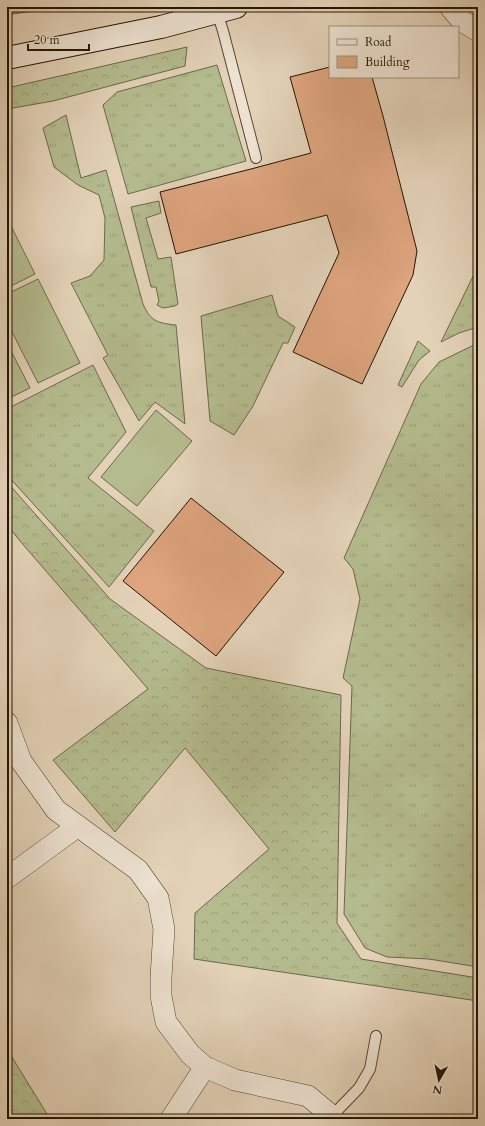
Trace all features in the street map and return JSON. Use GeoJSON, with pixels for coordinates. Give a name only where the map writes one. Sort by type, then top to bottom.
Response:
{"type":"FeatureCollection","features":[{"type":"Feature","properties":{"kind":"street"},"geometry":{"type":"LineString","coordinates":[[450,7],[462,21],[478,31]]}},
{"type":"Feature","properties":{"kind":"street"},"geometry":{"type":"LineString","coordinates":[[7,58],[161,28],[226,10]]}},
{"type":"Feature","properties":{"kind":"street"},"geometry":{"type":"LineString","coordinates":[[7,723],[21,761],[56,810],[138,870],[158,898],[164,929],[161,996],[166,1022],[190,1054],[205,1066],[235,1080],[308,1096],[333,1118]]}},
{"type":"Feature","properties":{"kind":"street"},"geometry":{"type":"LineString","coordinates":[[7,878],[78,826]]}},
{"type":"Feature","properties":{"kind":"street"},"geometry":{"type":"LineString","coordinates":[[171,1119],[205,1066]]}},
{"type":"Feature","properties":{"kind":"lane"},"geometry":{"type":"LineString","coordinates":[[226,10],[223,31],[256,158]]}},
{"type":"Feature","properties":{"kind":"lane"},"geometry":{"type":"LineString","coordinates":[[333,1118],[359,1088],[370,1070],[376,1036]]}},
{"type":"Feature","properties":{"kind":"green space"},"geometry":{"type":"Polygon","coordinates":[[[7,7],[58,7],[7,15],[7,7]]]}},
{"type":"Feature","properties":{"kind":"green space"},"geometry":{"type":"Polygon","coordinates":[[[187,47],[185,66],[53,101],[7,109],[7,88],[187,47]]]}},
{"type":"Feature","properties":{"kind":"green space"},"geometry":{"type":"Polygon","coordinates":[[[217,65],[246,161],[128,194],[103,105],[117,92],[217,65]]]}},
{"type":"Feature","properties":{"kind":"green space"},"geometry":{"type":"Polygon","coordinates":[[[66,115],[81,178],[106,170],[143,304],[146,310],[152,318],[160,322],[176,325],[185,424],[155,402],[139,421],[103,358],[108,355],[71,283],[90,276],[104,260],[105,218],[99,195],[78,185],[54,167],[43,128],[66,115]]]}},
{"type":"Feature","properties":{"kind":"green space"},"geometry":{"type":"Polygon","coordinates":[[[159,201],[161,213],[146,218],[158,259],[171,257],[178,304],[163,308],[157,305],[159,301],[156,287],[151,287],[131,207],[159,201]]]}},
{"type":"Feature","properties":{"kind":"green space"},"geometry":{"type":"Polygon","coordinates":[[[7,218],[35,274],[7,288],[7,218]]]}},
{"type":"Feature","properties":{"kind":"green space"},"geometry":{"type":"Polygon","coordinates":[[[478,266],[478,327],[459,333],[441,342],[478,266]]]}},
{"type":"Feature","properties":{"kind":"green space"},"geometry":{"type":"Polygon","coordinates":[[[38,279],[80,363],[38,383],[7,322],[7,294],[38,279]]]}},
{"type":"Feature","properties":{"kind":"green space"},"geometry":{"type":"Polygon","coordinates":[[[272,295],[278,316],[295,327],[288,343],[283,343],[253,406],[234,435],[210,421],[201,316],[272,295]]]}},
{"type":"Feature","properties":{"kind":"green space"},"geometry":{"type":"Polygon","coordinates":[[[418,341],[430,351],[419,360],[402,387],[398,385],[418,341]]]}},
{"type":"Feature","properties":{"kind":"green space"},"geometry":{"type":"Polygon","coordinates":[[[7,343],[30,388],[7,399],[7,343]]]}},
{"type":"Feature","properties":{"kind":"green space"},"geometry":{"type":"Polygon","coordinates":[[[478,344],[478,967],[429,959],[387,957],[365,948],[344,914],[352,686],[343,678],[360,599],[353,569],[344,558],[421,384],[439,362],[478,344]]]}},
{"type":"Feature","properties":{"kind":"green space"},"geometry":{"type":"Polygon","coordinates":[[[93,365],[126,432],[88,478],[154,531],[109,587],[7,475],[7,409],[93,365]]]}},
{"type":"Feature","properties":{"kind":"green space"},"geometry":{"type":"Polygon","coordinates":[[[156,410],[192,441],[137,506],[101,477],[156,410]]]}},
{"type":"Feature","properties":{"kind":"green space"},"geometry":{"type":"Polygon","coordinates":[[[7,482],[110,599],[206,668],[341,695],[337,923],[361,959],[478,978],[478,1001],[194,959],[195,913],[269,849],[185,748],[115,832],[53,760],[148,689],[7,525],[7,482]]]}},
{"type":"Feature","properties":{"kind":"green space"},"geometry":{"type":"Polygon","coordinates":[[[7,1049],[50,1119],[7,1119],[7,1049]]]}},
{"type":"Feature","properties":{"kind":"building"},"geometry":{"type":"Polygon","coordinates":[[[329,67],[329,78],[372,78],[417,251],[413,275],[362,384],[293,352],[339,253],[327,215],[176,254],[160,192],[311,153],[290,77],[329,67]]]}},
{"type":"Feature","properties":{"kind":"building"},"geometry":{"type":"Polygon","coordinates":[[[191,498],[284,572],[216,656],[123,581],[191,498]]]}}]}
